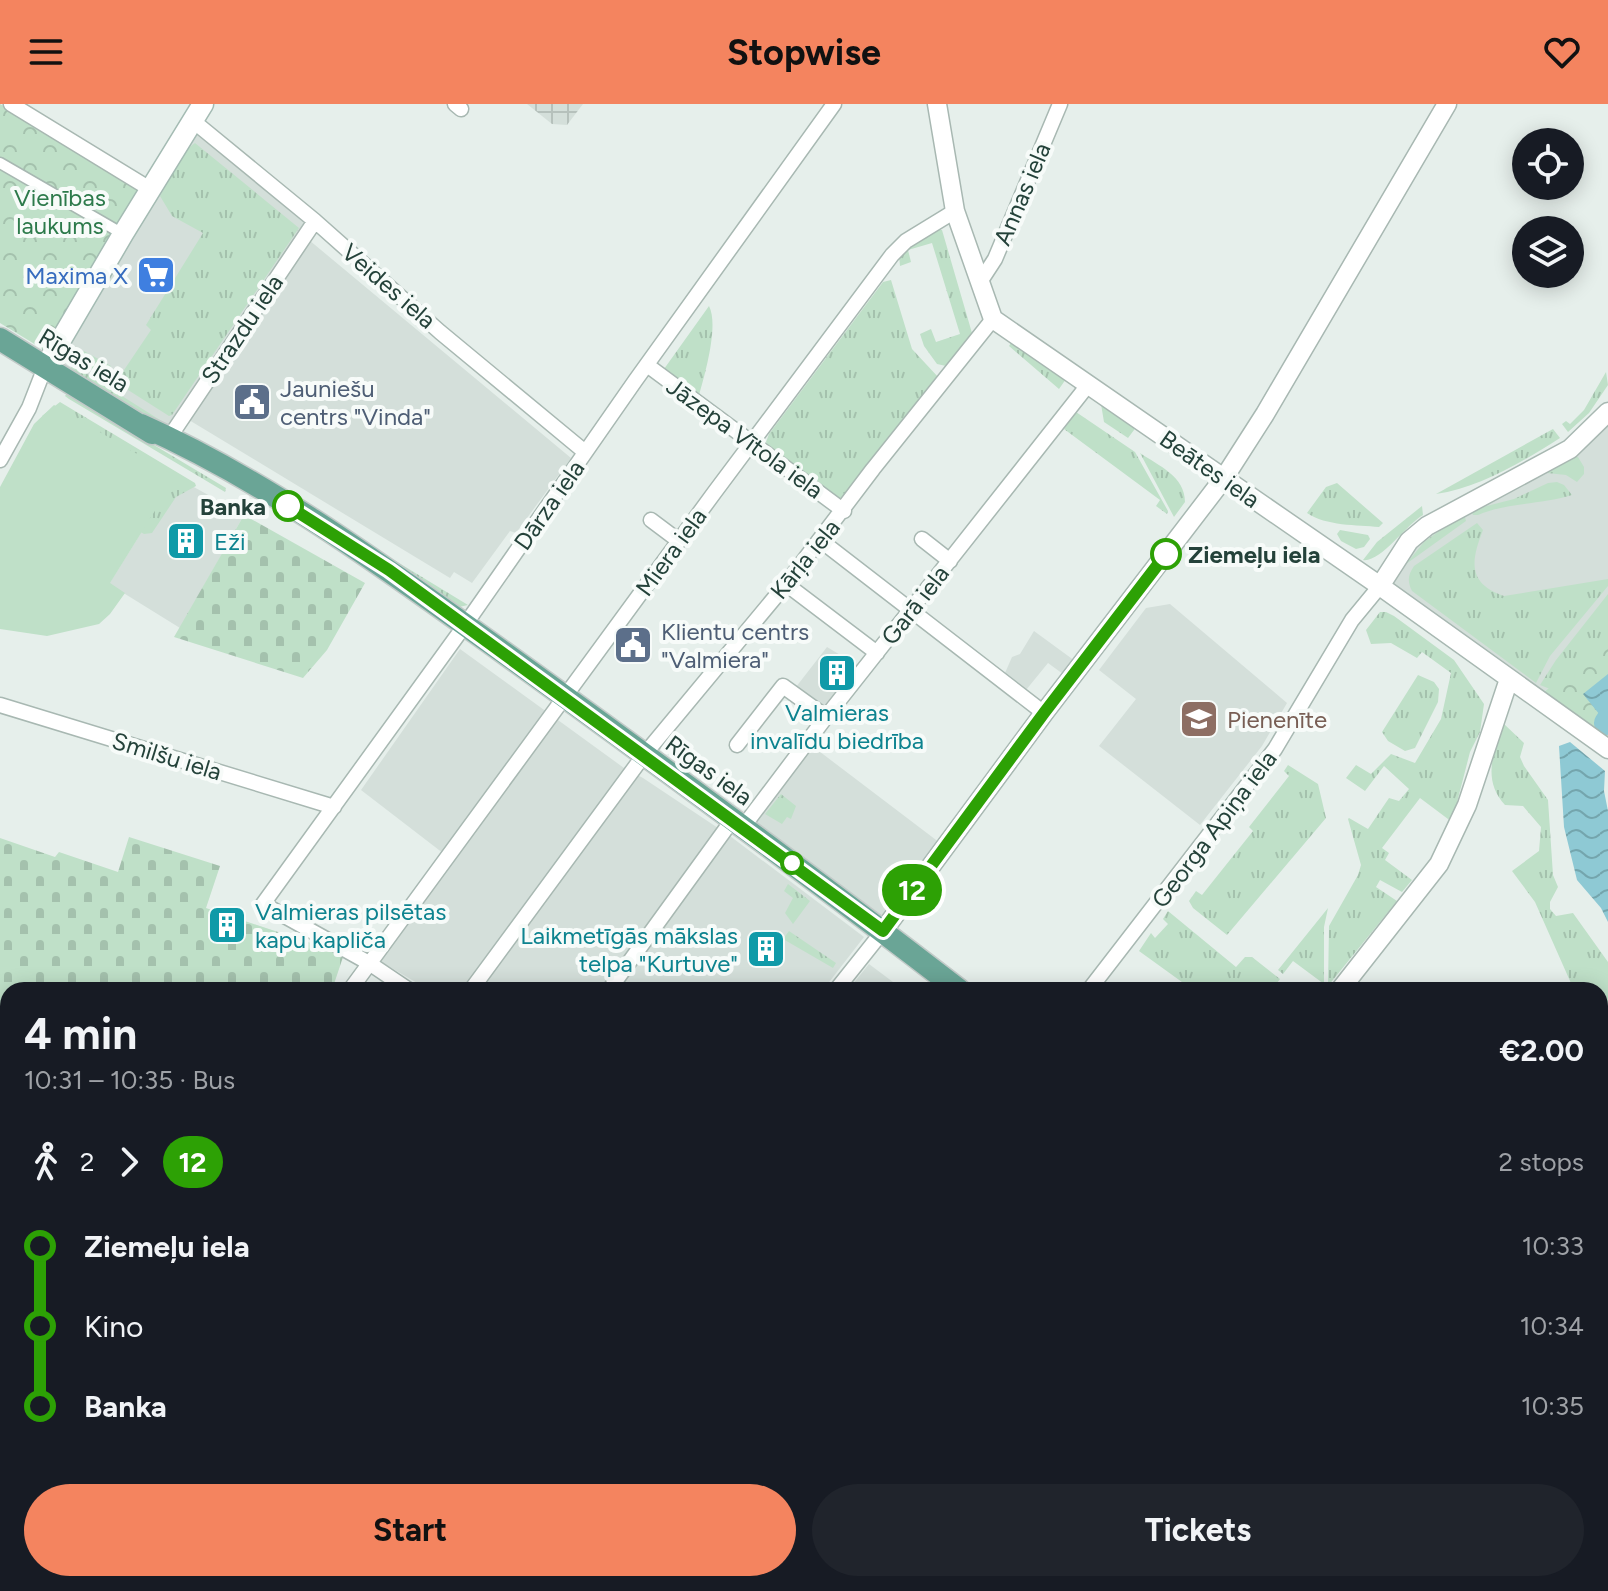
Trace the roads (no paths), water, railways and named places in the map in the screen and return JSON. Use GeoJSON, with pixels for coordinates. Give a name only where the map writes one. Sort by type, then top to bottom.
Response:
{"type":"FeatureCollection","features":[{"type":"Feature","properties":{"kind":"main road"},"geometry":{"type":"LineString","coordinates":[[45,367],[198,112]]}},
{"type":"Feature","properties":{"kind":"main road","name":"Rīgas iela"},"geometry":{"type":"LineString","coordinates":[[0,339],[141,425],[188,446],[336,536],[565,696],[949,982]]}},
{"type":"Feature","properties":{"kind":"main road","name":"Rīgas iela"},"geometry":{"type":"LineString","coordinates":[[141,425],[181,457],[376,575],[424,597]]}},
{"type":"Feature","properties":{"kind":"street"},"geometry":{"type":"LineString","coordinates":[[11,104],[150,189]]}},
{"type":"Feature","properties":{"kind":"street","name":"Dārza iela"},"geometry":{"type":"LineString","coordinates":[[369,963],[263,904],[834,104]]}},
{"type":"Feature","properties":{"kind":"street"},"geometry":{"type":"LineString","coordinates":[[937,104],[955,211],[993,319]]}},
{"type":"Feature","properties":{"kind":"street","name":"Annas iela"},"geometry":{"type":"LineString","coordinates":[[980,282],[995,259],[1060,104]]}},
{"type":"Feature","properties":{"kind":"street"},"geometry":{"type":"LineString","coordinates":[[842,982],[1224,478],[1265,414],[1447,104]]}},
{"type":"Feature","properties":{"kind":"street","name":"Veides iela"},"geometry":{"type":"LineString","coordinates":[[198,112],[440,332],[585,452]]}},
{"type":"Feature","properties":{"kind":"street"},"geometry":{"type":"LineString","coordinates":[[0,163],[123,234]]}},
{"type":"Feature","properties":{"kind":"street","name":"Miera iela"},"geometry":{"type":"LineString","coordinates":[[356,982],[892,255],[906,241],[955,211]]}},
{"type":"Feature","properties":{"kind":"street","name":"Strazdu iela"},"geometry":{"type":"LineString","coordinates":[[169,438],[315,221]]}},
{"type":"Feature","properties":{"kind":"street","name":"Beātes iela"},"geometry":{"type":"LineString","coordinates":[[993,319],[1380,586],[1608,749]]}},
{"type":"Feature","properties":{"kind":"street","name":"Kārļa iela"},"geometry":{"type":"LineString","coordinates":[[477,982],[644,755],[786,584],[993,319]]}},
{"type":"Feature","properties":{"kind":"street","name":"Jāzepa Vītola iela"},"geometry":{"type":"LineString","coordinates":[[647,365],[844,511]]}},
{"type":"Feature","properties":{"kind":"street"},"geometry":{"type":"LineString","coordinates":[[0,460],[29,408],[45,367]]}},
{"type":"Feature","properties":{"kind":"street","name":"Garā iela"},"geometry":{"type":"LineString","coordinates":[[615,982],[738,823],[911,612],[1088,385]]}},
{"type":"Feature","properties":{"kind":"street","name":"Georga Apiņa iela"},"geometry":{"type":"LineString","coordinates":[[1095,982],[1275,749],[1352,620],[1380,586],[1409,541],[1427,526],[1570,449],[1608,412]]}},
{"type":"Feature","properties":{"kind":"street"},"geometry":{"type":"LineString","coordinates":[[651,520],[679,541]]}},
{"type":"Feature","properties":{"kind":"street"},"geometry":{"type":"LineString","coordinates":[[922,539],[950,561]]}},
{"type":"Feature","properties":{"kind":"street"},"geometry":{"type":"LineString","coordinates":[[820,540],[1044,713]]}},
{"type":"Feature","properties":{"kind":"street"},"geometry":{"type":"LineString","coordinates":[[786,584],[877,653]]}},
{"type":"Feature","properties":{"kind":"street"},"geometry":{"type":"LineString","coordinates":[[1346,982],[1439,864],[1467,805],[1509,679]]}},
{"type":"Feature","properties":{"kind":"street"},"geometry":{"type":"LineString","coordinates":[[737,745],[783,686],[826,717]]}},
{"type":"Feature","properties":{"kind":"street","name":"Smilšu iela"},"geometry":{"type":"LineString","coordinates":[[0,705],[334,807]]}},
{"type":"Feature","properties":{"kind":"street"},"geometry":{"type":"LineString","coordinates":[[369,963],[397,982]]}},
{"type":"Feature","properties":{"kind":"water"},"geometry":{"type":"Polygon","coordinates":[[[1608,674],[1608,725],[1583,694],[1608,674]]]}},
{"type":"Feature","properties":{"kind":"water"},"geometry":{"type":"Polygon","coordinates":[[[1570,742],[1605,771],[1608,922],[1601,908],[1577,880],[1564,827],[1559,746],[1570,742]]]}},
{"type":"Feature","properties":{"kind":"place","name":"Maxima X"},"geometry":{"type":"Point","coordinates":[156,275]}},
{"type":"Feature","properties":{"kind":"place","name":"Jauniešu centrs \"Vinda\""},"geometry":{"type":"Point","coordinates":[252,402]}},
{"type":"Feature","properties":{"kind":"place","name":"Banka"},"geometry":{"type":"Point","coordinates":[288,506]}},
{"type":"Feature","properties":{"kind":"place","name":"Eži"},"geometry":{"type":"Point","coordinates":[186,541]}},
{"type":"Feature","properties":{"kind":"place","name":"Ziemeļu iela"},"geometry":{"type":"Point","coordinates":[1166,554]}},
{"type":"Feature","properties":{"kind":"place","name":"Klientu centrs \"Valmiera\""},"geometry":{"type":"Point","coordinates":[633,645]}},
{"type":"Feature","properties":{"kind":"place","name":"Valmieras invalīdu biedrība"},"geometry":{"type":"Point","coordinates":[837,673]}},
{"type":"Feature","properties":{"kind":"place","name":"Pienenīte"},"geometry":{"type":"Point","coordinates":[1199,719]}},
{"type":"Feature","properties":{"kind":"place","name":"Valmieras pilsētas kapu kapliča"},"geometry":{"type":"Point","coordinates":[227,925]}},
{"type":"Feature","properties":{"kind":"place","name":"Laikmetīgās mākslas telpa \"Kurtuve\""},"geometry":{"type":"Point","coordinates":[766,949]}},
{"type":"Feature","properties":{"kind":"park label","name":"Vienības laukums"},"geometry":{"type":"Point","coordinates":[60,211]}}]}
